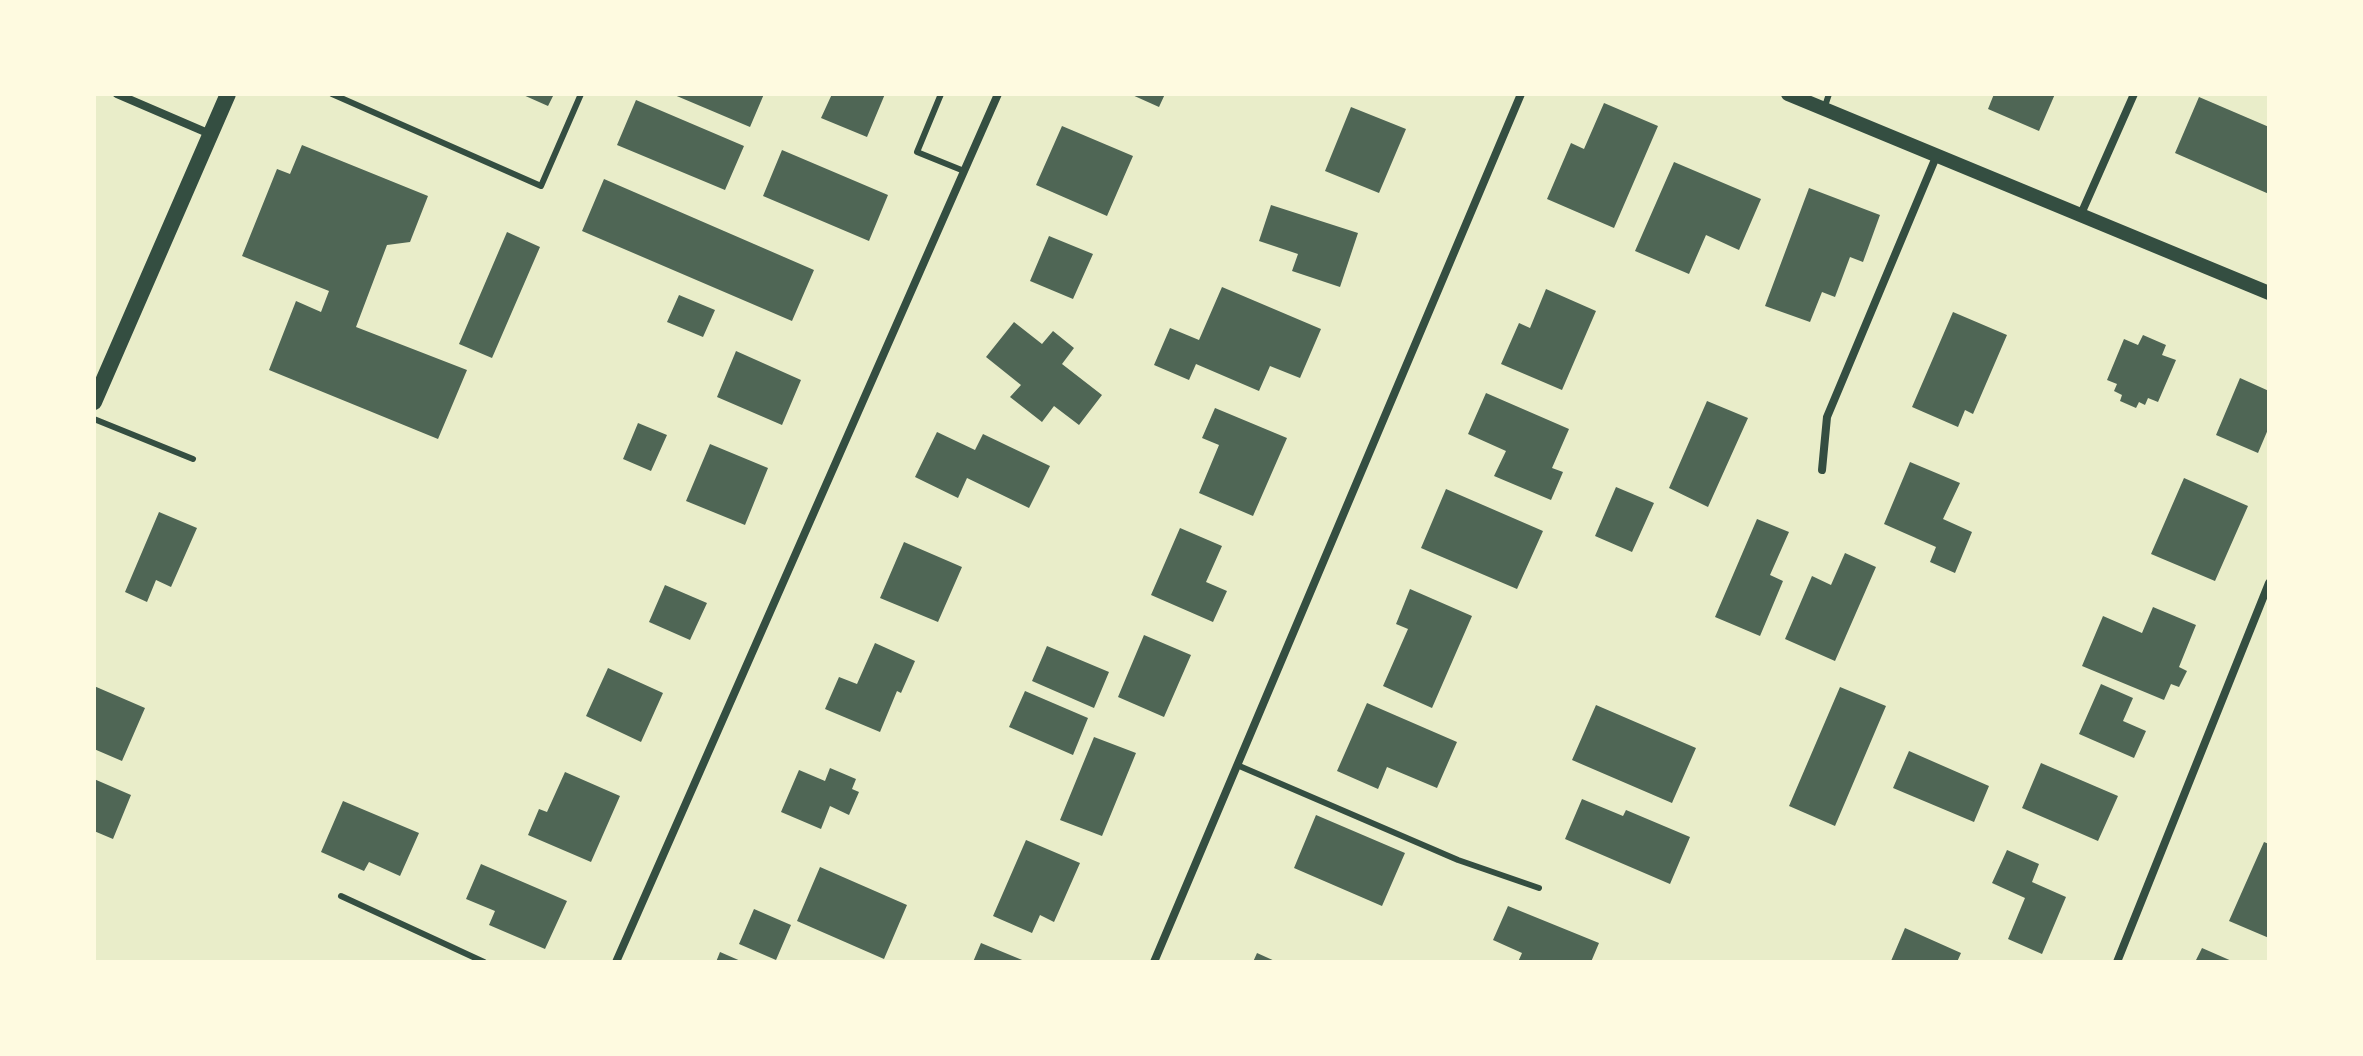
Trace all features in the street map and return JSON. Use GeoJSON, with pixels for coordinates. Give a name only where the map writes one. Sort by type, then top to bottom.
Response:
{"type":"FeatureCollection","features":[{"type":"Feature","properties":{"kind":"main road"},"geometry":{"type":"LineString","coordinates":[[94,402],[228,94]]}},
{"type":"Feature","properties":{"kind":"street"},"geometry":{"type":"LineString","coordinates":[[117,94],[210,134]]}},
{"type":"Feature","properties":{"kind":"street"},"geometry":{"type":"LineString","coordinates":[[616,962],[998,94]]}},
{"type":"Feature","properties":{"kind":"street"},"geometry":{"type":"LineString","coordinates":[[1154,962],[1521,94]]}},
{"type":"Feature","properties":{"kind":"street"},"geometry":{"type":"LineString","coordinates":[[1788,94],[2269,293]]}},
{"type":"Feature","properties":{"kind":"street"},"geometry":{"type":"LineString","coordinates":[[2081,214],[2134,94]]}},
{"type":"Feature","properties":{"kind":"street"},"geometry":{"type":"LineString","coordinates":[[1822,470],[1827,417],[1936,157]]}},
{"type":"Feature","properties":{"kind":"street"},"geometry":{"type":"LineString","coordinates":[[2117,962],[2269,583]]}},
{"type":"Feature","properties":{"kind":"lane"},"geometry":{"type":"LineString","coordinates":[[332,94],[541,186],[581,94]]}},
{"type":"Feature","properties":{"kind":"lane"},"geometry":{"type":"LineString","coordinates":[[941,94],[917,152],[964,171]]}},
{"type":"Feature","properties":{"kind":"lane"},"geometry":{"type":"LineString","coordinates":[[1824,109],[1829,94]]}},
{"type":"Feature","properties":{"kind":"lane"},"geometry":{"type":"LineString","coordinates":[[94,419],[193,459]]}},
{"type":"Feature","properties":{"kind":"lane"},"geometry":{"type":"LineString","coordinates":[[1237,765],[1458,860],[1539,888]]}},
{"type":"Feature","properties":{"kind":"lane"},"geometry":{"type":"LineString","coordinates":[[341,896],[484,962]]}},
{"type":"Feature","properties":{"kind":"building"},"geometry":{"type":"Polygon","coordinates":[[[521,94],[554,94],[548,106],[521,94]]]}},
{"type":"Feature","properties":{"kind":"building"},"geometry":{"type":"Polygon","coordinates":[[[672,94],[764,94],[750,127],[672,94]]]}},
{"type":"Feature","properties":{"kind":"building"},"geometry":{"type":"Polygon","coordinates":[[[832,94],[885,94],[867,137],[821,118],[832,94]]]}},
{"type":"Feature","properties":{"kind":"building"},"geometry":{"type":"Polygon","coordinates":[[[1130,94],[1165,94],[1159,107],[1130,94]]]}},
{"type":"Feature","properties":{"kind":"building"},"geometry":{"type":"Polygon","coordinates":[[[1994,94],[2055,94],[2039,131],[1988,109],[1994,94]]]}},
{"type":"Feature","properties":{"kind":"building"},"geometry":{"type":"Polygon","coordinates":[[[2199,97],[2269,127],[2269,194],[2175,153],[2199,97]]]}},
{"type":"Feature","properties":{"kind":"building"},"geometry":{"type":"Polygon","coordinates":[[[636,100],[744,146],[725,190],[617,145],[636,100]]]}},
{"type":"Feature","properties":{"kind":"building"},"geometry":{"type":"Polygon","coordinates":[[[1604,103],[1658,126],[1614,228],[1547,199],[1571,143],[1584,149],[1604,103]]]}},
{"type":"Feature","properties":{"kind":"building"},"geometry":{"type":"Polygon","coordinates":[[[1351,107],[1406,129],[1379,193],[1325,171],[1351,107]]]}},
{"type":"Feature","properties":{"kind":"building"},"geometry":{"type":"Polygon","coordinates":[[[1062,126],[1133,156],[1107,216],[1036,185],[1062,126]]]}},
{"type":"Feature","properties":{"kind":"building"},"geometry":{"type":"Polygon","coordinates":[[[302,145],[428,196],[410,242],[387,245],[356,327],[467,370],[438,439],[269,370],[296,301],[321,312],[329,291],[242,256],[277,169],[290,174],[302,145]]]}},
{"type":"Feature","properties":{"kind":"building"},"geometry":{"type":"Polygon","coordinates":[[[782,150],[888,195],[869,241],[763,196],[782,150]]]}},
{"type":"Feature","properties":{"kind":"building"},"geometry":{"type":"Polygon","coordinates":[[[1674,162],[1761,199],[1739,250],[1706,235],[1689,274],[1635,251],[1674,162]]]}},
{"type":"Feature","properties":{"kind":"building"},"geometry":{"type":"Polygon","coordinates":[[[604,179],[814,270],[792,321],[582,231],[604,179]]]}},
{"type":"Feature","properties":{"kind":"building"},"geometry":{"type":"Polygon","coordinates":[[[1809,188],[1880,215],[1863,262],[1850,257],[1835,297],[1822,292],[1810,322],[1765,306],[1809,188]]]}},
{"type":"Feature","properties":{"kind":"building"},"geometry":{"type":"Polygon","coordinates":[[[1271,205],[1358,233],[1340,287],[1292,271],[1298,254],[1259,241],[1271,205]]]}},
{"type":"Feature","properties":{"kind":"building"},"geometry":{"type":"Polygon","coordinates":[[[507,232],[540,247],[492,358],[459,344],[507,232]]]}},
{"type":"Feature","properties":{"kind":"building"},"geometry":{"type":"Polygon","coordinates":[[[1049,236],[1093,254],[1073,299],[1030,281],[1049,236]]]}},
{"type":"Feature","properties":{"kind":"building"},"geometry":{"type":"Polygon","coordinates":[[[1222,287],[1321,329],[1300,378],[1270,366],[1259,391],[1196,364],[1189,380],[1154,365],[1170,328],[1199,340],[1222,287]]]}},
{"type":"Feature","properties":{"kind":"building"},"geometry":{"type":"Polygon","coordinates":[[[1546,289],[1596,311],[1562,390],[1501,364],[1519,323],[1530,328],[1546,289]]]}},
{"type":"Feature","properties":{"kind":"building"},"geometry":{"type":"Polygon","coordinates":[[[679,295],[715,310],[703,337],[667,322],[679,295]]]}},
{"type":"Feature","properties":{"kind":"building"},"geometry":{"type":"Polygon","coordinates":[[[1953,312],[2007,335],[1973,414],[1965,410],[1958,427],[1912,407],[1953,312]]]}},
{"type":"Feature","properties":{"kind":"building"},"geometry":{"type":"Polygon","coordinates":[[[1014,322],[1042,344],[1053,331],[1074,348],[1062,364],[1102,395],[1079,425],[1054,406],[1042,422],[1010,397],[1021,385],[986,357],[1014,322]]]}},
{"type":"Feature","properties":{"kind":"building"},"geometry":{"type":"Polygon","coordinates":[[[2143,335],[2166,345],[2162,355],[2176,360],[2158,402],[2148,398],[2145,405],[2139,402],[2136,408],[2120,401],[2122,395],[2114,391],[2117,384],[2107,380],[2124,339],[2138,345],[2143,335]]]}},
{"type":"Feature","properties":{"kind":"building"},"geometry":{"type":"Polygon","coordinates":[[[736,351],[801,380],[782,425],[717,397],[736,351]]]}},
{"type":"Feature","properties":{"kind":"building"},"geometry":{"type":"Polygon","coordinates":[[[2240,378],[2269,391],[2269,427],[2258,453],[2216,435],[2240,378]]]}},
{"type":"Feature","properties":{"kind":"building"},"geometry":{"type":"Polygon","coordinates":[[[1486,393],[1569,429],[1552,468],[1563,472],[1551,500],[1494,476],[1506,451],[1468,434],[1486,393]]]}},
{"type":"Feature","properties":{"kind":"building"},"geometry":{"type":"Polygon","coordinates":[[[1707,401],[1748,418],[1708,507],[1669,488],[1707,401]]]}},
{"type":"Feature","properties":{"kind":"building"},"geometry":{"type":"Polygon","coordinates":[[[1215,408],[1287,438],[1253,516],[1199,493],[1219,445],[1202,438],[1215,408]]]}},
{"type":"Feature","properties":{"kind":"building"},"geometry":{"type":"Polygon","coordinates":[[[638,423],[667,435],[651,471],[623,459],[638,423]]]}},
{"type":"Feature","properties":{"kind":"building"},"geometry":{"type":"Polygon","coordinates":[[[937,432],[975,450],[983,434],[1050,466],[1029,508],[967,478],[958,498],[915,477],[937,432]]]}},
{"type":"Feature","properties":{"kind":"building"},"geometry":{"type":"Polygon","coordinates":[[[710,444],[768,468],[745,525],[686,501],[710,444]]]}},
{"type":"Feature","properties":{"kind":"building"},"geometry":{"type":"Polygon","coordinates":[[[1910,462],[1960,483],[1943,519],[1972,532],[1955,573],[1930,562],[1936,547],[1884,524],[1910,462]]]}},
{"type":"Feature","properties":{"kind":"building"},"geometry":{"type":"Polygon","coordinates":[[[2184,478],[2248,506],[2215,581],[2151,554],[2184,478]]]}},
{"type":"Feature","properties":{"kind":"building"},"geometry":{"type":"Polygon","coordinates":[[[1616,487],[1654,503],[1632,552],[1595,536],[1616,487]]]}},
{"type":"Feature","properties":{"kind":"building"},"geometry":{"type":"Polygon","coordinates":[[[1446,489],[1543,531],[1517,589],[1421,548],[1446,489]]]}},
{"type":"Feature","properties":{"kind":"building"},"geometry":{"type":"Polygon","coordinates":[[[159,512],[197,528],[171,587],[156,580],[147,602],[125,592],[159,512]]]}},
{"type":"Feature","properties":{"kind":"building"},"geometry":{"type":"Polygon","coordinates":[[[1757,519],[1789,532],[1770,575],[1783,581],[1760,636],[1715,617],[1757,519]]]}},
{"type":"Feature","properties":{"kind":"building"},"geometry":{"type":"Polygon","coordinates":[[[1180,528],[1222,546],[1206,582],[1227,591],[1213,622],[1151,595],[1180,528]]]}},
{"type":"Feature","properties":{"kind":"building"},"geometry":{"type":"Polygon","coordinates":[[[904,542],[962,567],[938,622],[880,598],[904,542]]]}},
{"type":"Feature","properties":{"kind":"building"},"geometry":{"type":"Polygon","coordinates":[[[1845,553],[1876,567],[1835,661],[1785,639],[1812,576],[1831,585],[1845,553]]]}},
{"type":"Feature","properties":{"kind":"building"},"geometry":{"type":"Polygon","coordinates":[[[665,585],[707,603],[690,640],[649,622],[665,585]]]}},
{"type":"Feature","properties":{"kind":"building"},"geometry":{"type":"Polygon","coordinates":[[[1410,589],[1472,616],[1432,708],[1383,686],[1408,629],[1396,624],[1410,589]]]}},
{"type":"Feature","properties":{"kind":"building"},"geometry":{"type":"Polygon","coordinates":[[[2153,607],[2196,625],[2179,667],[2187,671],[2179,687],[2171,684],[2164,700],[2082,666],[2103,616],[2142,633],[2153,607]]]}},
{"type":"Feature","properties":{"kind":"building"},"geometry":{"type":"Polygon","coordinates":[[[1144,635],[1191,655],[1164,717],[1118,697],[1144,635]]]}},
{"type":"Feature","properties":{"kind":"building"},"geometry":{"type":"Polygon","coordinates":[[[875,643],[915,661],[901,693],[897,691],[880,732],[825,709],[839,677],[857,684],[875,643]]]}},
{"type":"Feature","properties":{"kind":"building"},"geometry":{"type":"Polygon","coordinates":[[[1047,646],[1109,672],[1094,708],[1032,681],[1047,646]]]}},
{"type":"Feature","properties":{"kind":"building"},"geometry":{"type":"Polygon","coordinates":[[[608,668],[663,693],[641,742],[586,716],[608,668]]]}},
{"type":"Feature","properties":{"kind":"building"},"geometry":{"type":"Polygon","coordinates":[[[2101,684],[2133,698],[2123,721],[2146,731],[2134,758],[2079,734],[2101,684]]]}},
{"type":"Feature","properties":{"kind":"building"},"geometry":{"type":"Polygon","coordinates":[[[94,686],[145,708],[122,761],[94,749],[94,686]]]}},
{"type":"Feature","properties":{"kind":"building"},"geometry":{"type":"Polygon","coordinates":[[[1840,687],[1886,706],[1835,826],[1789,806],[1840,687]]]}},
{"type":"Feature","properties":{"kind":"building"},"geometry":{"type":"Polygon","coordinates":[[[1025,691],[1088,718],[1073,755],[1009,727],[1025,691]]]}},
{"type":"Feature","properties":{"kind":"building"},"geometry":{"type":"Polygon","coordinates":[[[1367,703],[1457,742],[1437,788],[1387,767],[1378,789],[1337,771],[1367,703]]]}},
{"type":"Feature","properties":{"kind":"building"},"geometry":{"type":"Polygon","coordinates":[[[1596,705],[1696,748],[1672,803],[1572,760],[1596,705]]]}},
{"type":"Feature","properties":{"kind":"building"},"geometry":{"type":"Polygon","coordinates":[[[1094,737],[1136,753],[1102,836],[1060,820],[1094,737]]]}},
{"type":"Feature","properties":{"kind":"building"},"geometry":{"type":"Polygon","coordinates":[[[1909,751],[1989,786],[1974,822],[1893,788],[1909,751]]]}},
{"type":"Feature","properties":{"kind":"building"},"geometry":{"type":"Polygon","coordinates":[[[2041,763],[2118,796],[2098,841],[2022,808],[2041,763]]]}},
{"type":"Feature","properties":{"kind":"building"},"geometry":{"type":"Polygon","coordinates":[[[830,768],[856,779],[852,789],[859,792],[849,815],[830,806],[821,829],[781,812],[799,770],[825,781],[830,768]]]}},
{"type":"Feature","properties":{"kind":"building"},"geometry":{"type":"Polygon","coordinates":[[[565,772],[620,796],[591,862],[528,835],[539,809],[547,812],[565,772]]]}},
{"type":"Feature","properties":{"kind":"building"},"geometry":{"type":"Polygon","coordinates":[[[94,779],[131,795],[113,839],[94,831],[94,779]]]}},
{"type":"Feature","properties":{"kind":"building"},"geometry":{"type":"Polygon","coordinates":[[[1582,799],[1623,816],[1626,810],[1690,837],[1670,884],[1565,839],[1582,799]]]}},
{"type":"Feature","properties":{"kind":"building"},"geometry":{"type":"Polygon","coordinates":[[[343,801],[419,833],[400,876],[369,862],[364,871],[321,852],[343,801]]]}},
{"type":"Feature","properties":{"kind":"building"},"geometry":{"type":"Polygon","coordinates":[[[1316,815],[1405,853],[1382,906],[1294,868],[1316,815]]]}},
{"type":"Feature","properties":{"kind":"building"},"geometry":{"type":"Polygon","coordinates":[[[1026,840],[1080,863],[1054,922],[1040,915],[1032,933],[993,916],[1026,840]]]}},
{"type":"Feature","properties":{"kind":"building"},"geometry":{"type":"Polygon","coordinates":[[[2264,842],[2269,844],[2269,938],[2229,921],[2264,842]]]}},
{"type":"Feature","properties":{"kind":"building"},"geometry":{"type":"Polygon","coordinates":[[[2007,850],[2039,864],[2032,882],[2066,897],[2042,954],[2008,939],[2025,898],[1992,883],[2007,850]]]}},
{"type":"Feature","properties":{"kind":"building"},"geometry":{"type":"Polygon","coordinates":[[[481,864],[567,901],[545,949],[489,925],[495,911],[466,899],[481,864]]]}},
{"type":"Feature","properties":{"kind":"building"},"geometry":{"type":"Polygon","coordinates":[[[820,867],[907,905],[884,959],[797,921],[820,867]]]}},
{"type":"Feature","properties":{"kind":"building"},"geometry":{"type":"Polygon","coordinates":[[[1508,906],[1599,943],[1591,962],[1518,962],[1522,953],[1493,940],[1508,906]]]}},
{"type":"Feature","properties":{"kind":"building"},"geometry":{"type":"Polygon","coordinates":[[[754,909],[791,925],[776,960],[739,944],[754,909]]]}},
{"type":"Feature","properties":{"kind":"building"},"geometry":{"type":"Polygon","coordinates":[[[1905,928],[1961,953],[1957,962],[1891,961],[1905,928]]]}},
{"type":"Feature","properties":{"kind":"building"},"geometry":{"type":"Polygon","coordinates":[[[981,943],[1027,962],[973,962],[981,943]]]}},
{"type":"Feature","properties":{"kind":"building"},"geometry":{"type":"Polygon","coordinates":[[[2202,948],[2234,962],[2195,962],[2202,948]]]}},
{"type":"Feature","properties":{"kind":"building"},"geometry":{"type":"Polygon","coordinates":[[[720,952],[743,962],[716,962],[720,952]]]}},
{"type":"Feature","properties":{"kind":"building"},"geometry":{"type":"Polygon","coordinates":[[[1257,953],[1277,962],[1253,962],[1257,953]]]}}]}
